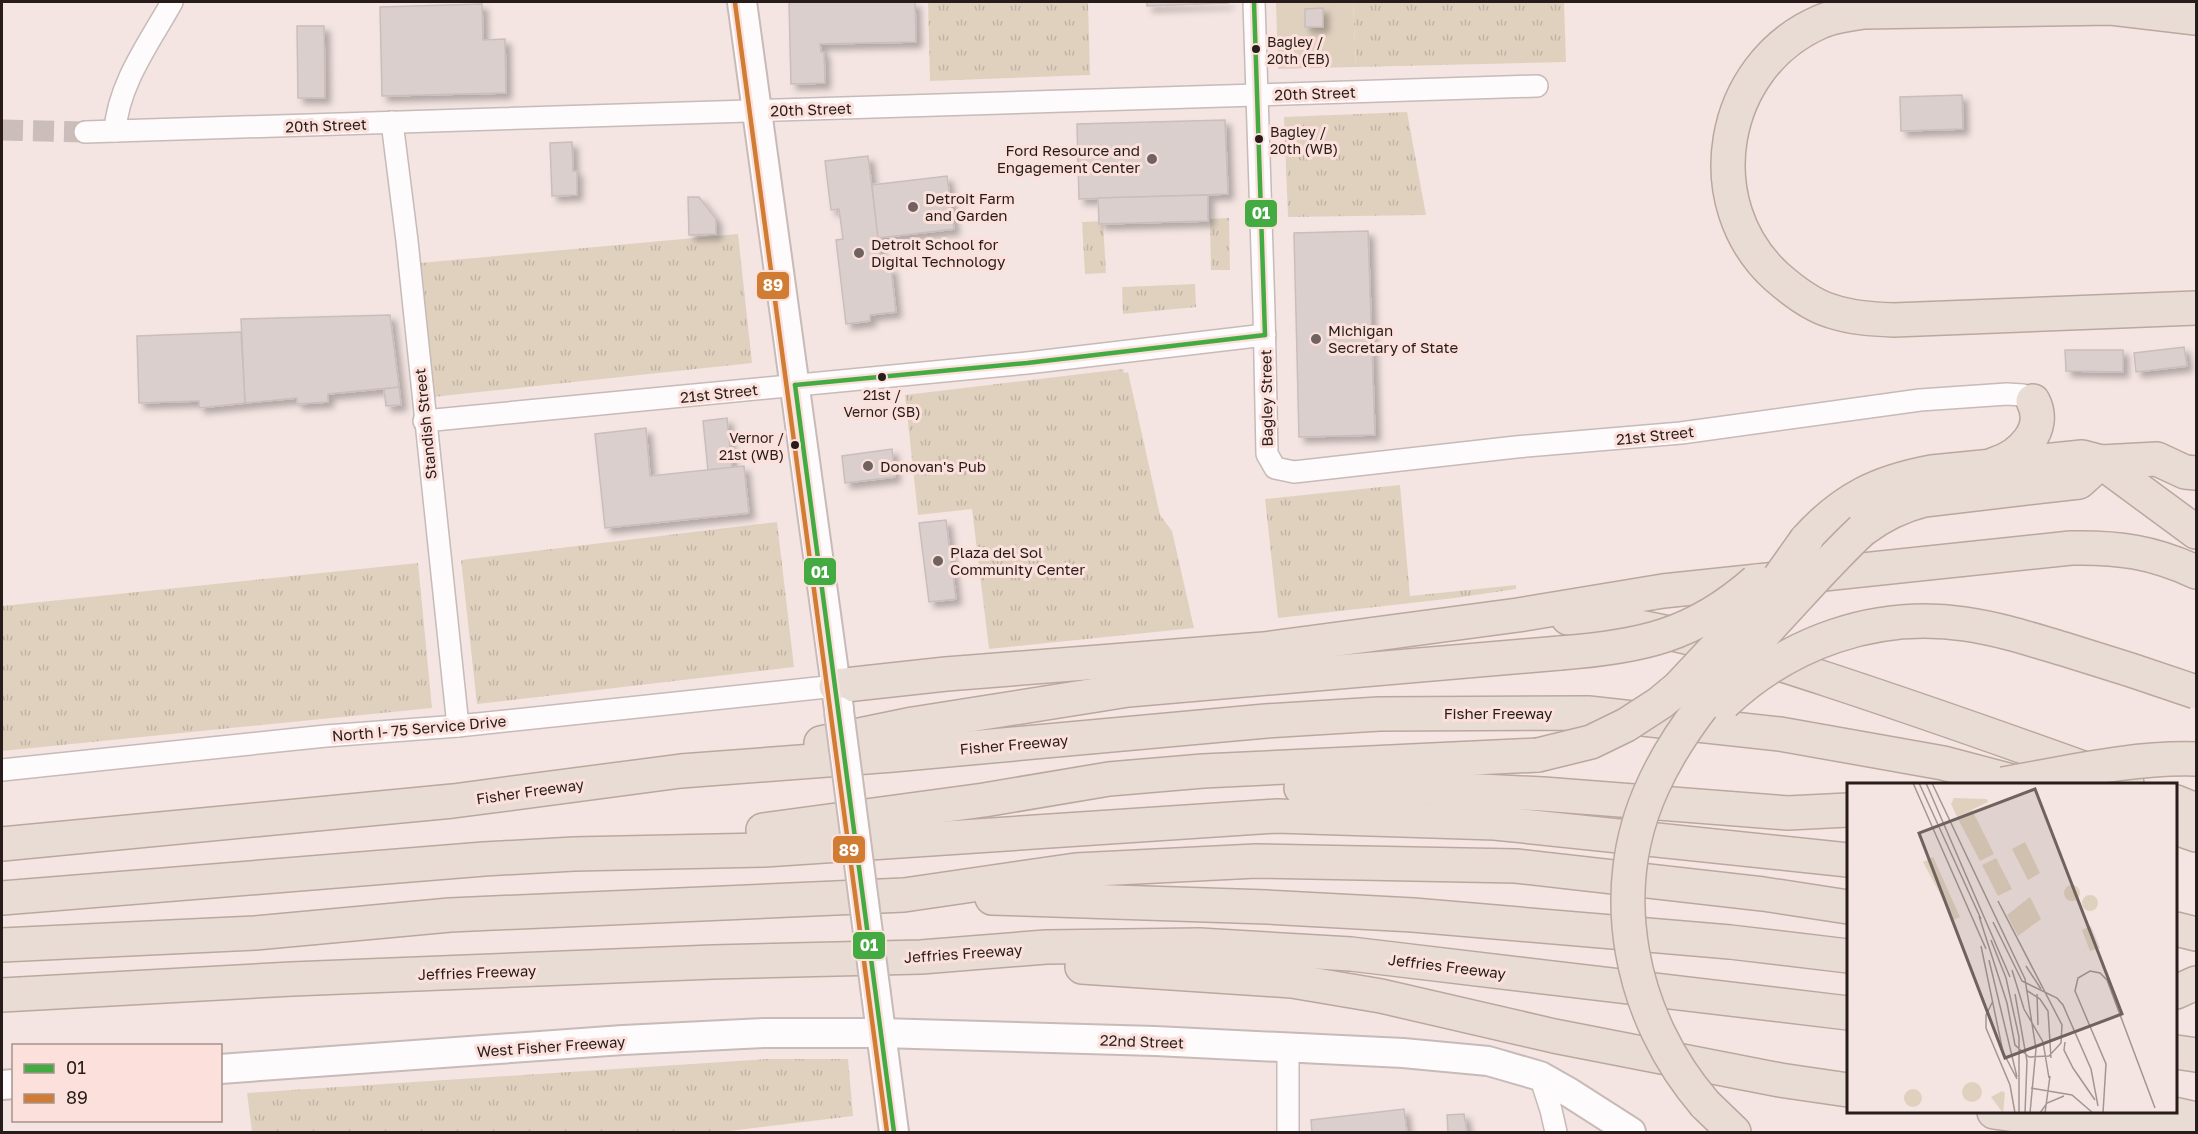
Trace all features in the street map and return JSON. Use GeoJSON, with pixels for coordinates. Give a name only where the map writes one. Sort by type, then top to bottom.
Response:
{"type":"FeatureCollection","features":[{"type":"Feature","properties":{"kind":"highway"},"geometry":{"type":"LineString","coordinates":[[2196,18],[2111,8],[1864,12],[1841,15],[1820,22],[1799,34],[1776,51],[1757,71],[1742,97],[1732,128],[1727,155],[1728,181],[1733,204],[1740,227],[1753,252],[1787,286],[1808,301],[1828,311],[1850,317],[1894,320],[2196,308]]}},
{"type":"Feature","properties":{"kind":"highway"},"geometry":{"type":"LineString","coordinates":[[2033,401],[2064,444],[2092,459],[2196,532]]}},
{"type":"Feature","properties":{"kind":"highway"},"geometry":{"type":"LineString","coordinates":[[1973,469],[2008,460],[2030,440],[2038,421],[2038,411],[2033,401]]}},
{"type":"Feature","properties":{"kind":"highway"},"geometry":{"type":"LineString","coordinates":[[1734,1132],[1688,1084],[1668,1054],[1654,1025],[1637,978],[1630,946],[1628,884],[1634,846],[1646,804],[1668,756],[1722,680],[1862,530],[1881,516],[1924,500],[1958,494],[2079,482],[2092,459]]}},
{"type":"Feature","properties":{"kind":"highway"},"geometry":{"type":"LineString","coordinates":[[681,771],[913,724],[1128,690],[1608,650],[1684,629],[1704,619],[1741,595],[1850,500],[1866,490],[1908,476],[2092,459],[2157,459],[2185,472],[2196,473]]}},
{"type":"Feature","properties":{"kind":"highway"},"geometry":{"type":"LineString","coordinates":[[574,854],[984,800],[1109,779],[1203,771],[1538,755],[1591,742],[1660,703],[1678,688],[1772,588],[1808,537]]}},
{"type":"Feature","properties":{"kind":"highway"},"geometry":{"type":"LineString","coordinates":[[837,698],[946,674],[1263,650],[1518,615],[1663,591],[2071,548],[2126,549],[2154,555],[2196,572]]}},
{"type":"Feature","properties":{"kind":"highway"},"geometry":{"type":"LineString","coordinates":[[1518,615],[1600,620],[1680,634],[1954,721],[2124,783]]}},
{"type":"Feature","properties":{"kind":"highway"},"geometry":{"type":"LineString","coordinates":[[1668,756],[1742,686],[1785,657],[1840,633],[1903,622],[1936,621],[1994,629],[2196,692]]}},
{"type":"Feature","properties":{"kind":"highway","name":"Fisher Freeway"},"geometry":{"type":"LineString","coordinates":[[2,844],[453,801],[681,771],[1367,715],[1588,713],[1780,734],[1943,763],[2019,783]]}},
{"type":"Feature","properties":{"kind":"highway"},"geometry":{"type":"LineString","coordinates":[[2009,783],[2104,766],[2196,759]]}},
{"type":"Feature","properties":{"kind":"highway"},"geometry":{"type":"LineString","coordinates":[[984,800],[1207,790],[1420,788],[1543,794],[1788,813],[1847,810]]}},
{"type":"Feature","properties":{"kind":"highway"},"geometry":{"type":"LineString","coordinates":[[2177,803],[2196,810]]}},
{"type":"Feature","properties":{"kind":"highway"},"geometry":{"type":"LineString","coordinates":[[2,898],[460,860],[574,854],[764,850],[1278,816],[1495,823],[1847,860]]}},
{"type":"Feature","properties":{"kind":"highway"},"geometry":{"type":"LineString","coordinates":[[2177,829],[2196,835]]}},
{"type":"Feature","properties":{"kind":"highway"},"geometry":{"type":"LineString","coordinates":[[904,895],[1076,870],[1293,861],[1516,866],[1763,894],[1847,907]]}},
{"type":"Feature","properties":{"kind":"highway"},"geometry":{"type":"LineString","coordinates":[[2,945],[255,933],[450,915],[904,895],[1267,907],[1413,915],[1768,946],[1847,957]]}},
{"type":"Feature","properties":{"kind":"highway"},"geometry":{"type":"LineString","coordinates":[[2177,929],[2196,934]]}},
{"type":"Feature","properties":{"kind":"highway","name":"Jeffries Freeway"},"geometry":{"type":"LineString","coordinates":[[2,995],[292,979],[713,962],[921,957],[1046,947],[1199,945],[1339,953],[1847,1013]]}},
{"type":"Feature","properties":{"kind":"highway"},"geometry":{"type":"LineString","coordinates":[[1768,946],[1847,971]]}},
{"type":"Feature","properties":{"kind":"highway"},"geometry":{"type":"LineString","coordinates":[[921,957],[1228,975],[1292,981],[1381,996],[1600,1045],[1780,1080],[1847,1090]]}},
{"type":"Feature","properties":{"kind":"highway"},"geometry":{"type":"LineString","coordinates":[[2177,978],[2196,983]]}},
{"type":"Feature","properties":{"kind":"highway"},"geometry":{"type":"LineString","coordinates":[[2177,991],[2196,983]]}},
{"type":"Feature","properties":{"kind":"highway"},"geometry":{"type":"LineString","coordinates":[[2177,1052],[2196,1054]]}},
{"type":"Feature","properties":{"kind":"highway"},"geometry":{"type":"LineString","coordinates":[[2001,1113],[2071,1123],[2168,1132]]}},
{"type":"Feature","properties":{"kind":"highway"},"geometry":{"type":"LineString","coordinates":[[2169,1113],[2196,1119]]}},
{"type":"Feature","properties":{"kind":"street"},"geometry":{"type":"LineString","coordinates":[[116,131],[117,117],[128,83],[172,2]]}},
{"type":"Feature","properties":{"kind":"street"},"geometry":{"type":"LineString","coordinates":[[742,2],[894,1132]]}},
{"type":"Feature","properties":{"kind":"street","name":"Bagley Street"},"geometry":{"type":"LineString","coordinates":[[1254,2],[1267,454],[1275,468]]}},
{"type":"Feature","properties":{"kind":"street","name":"20th Street"},"geometry":{"type":"LineString","coordinates":[[86,132],[1537,86]]}},
{"type":"Feature","properties":{"kind":"street","name":"Standish Street"},"geometry":{"type":"LineString","coordinates":[[392,122],[407,240],[424,421],[458,726]]}},
{"type":"Feature","properties":{"kind":"street","name":"21st Street"},"geometry":{"type":"LineString","coordinates":[[424,421],[1027,363],[1265,335]]}},
{"type":"Feature","properties":{"kind":"street","name":"21st Street"},"geometry":{"type":"LineString","coordinates":[[1275,468],[1294,472],[1516,447],[1681,433],[1920,400],[2007,394],[2023,395],[2033,401]]}},
{"type":"Feature","properties":{"kind":"street","name":"North I- 75 Service Drive"},"geometry":{"type":"LineString","coordinates":[[2,770],[326,736],[837,698]]}},
{"type":"Feature","properties":{"kind":"street","name":"West Fisher Freeway"},"geometry":{"type":"LineString","coordinates":[[222,1069],[623,1040],[764,1033],[881,1033]]}},
{"type":"Feature","properties":{"kind":"street","name":"22nd Street"},"geometry":{"type":"LineString","coordinates":[[881,1033],[1288,1047],[1402,1053],[1488,1061],[1540,1076],[1570,1093],[1616,1130]]}},
{"type":"Feature","properties":{"kind":"street"},"geometry":{"type":"LineString","coordinates":[[1288,1047],[1288,1132]]}},
{"type":"Feature","properties":{"kind":"street"},"geometry":{"type":"LineString","coordinates":[[1540,1076],[1556,1132]]}},
{"type":"Feature","properties":{"kind":"green space"},"geometry":{"type":"Polygon","coordinates":[[[928,2],[1088,2],[1090,75],[930,81],[928,2]]]}},
{"type":"Feature","properties":{"kind":"green space"},"geometry":{"type":"Polygon","coordinates":[[[1276,2],[1353,2],[1356,67],[1278,69],[1276,2]]]}},
{"type":"Feature","properties":{"kind":"green space"},"geometry":{"type":"Polygon","coordinates":[[[1353,2],[1564,2],[1566,62],[1356,67],[1353,2]]]}},
{"type":"Feature","properties":{"kind":"green space"},"geometry":{"type":"Polygon","coordinates":[[[1407,112],[1426,215],[1288,217],[1284,117],[1407,112]]]}},
{"type":"Feature","properties":{"kind":"green space"},"geometry":{"type":"Polygon","coordinates":[[[1229,218],[1230,270],[1211,270],[1210,219],[1229,218]]]}},
{"type":"Feature","properties":{"kind":"green space"},"geometry":{"type":"Polygon","coordinates":[[[1103,221],[1106,273],[1085,274],[1082,222],[1103,221]]]}},
{"type":"Feature","properties":{"kind":"green space"},"geometry":{"type":"Polygon","coordinates":[[[738,234],[752,363],[433,397],[420,263],[738,234]]]}},
{"type":"Feature","properties":{"kind":"green space"},"geometry":{"type":"Polygon","coordinates":[[[1195,284],[1196,307],[1123,314],[1122,287],[1195,284]]]}},
{"type":"Feature","properties":{"kind":"green space"},"geometry":{"type":"Polygon","coordinates":[[[1123,369],[1124,373],[1128,372],[1160,515],[1172,531],[1194,628],[989,649],[972,509],[918,515],[905,395],[1123,369]]]}},
{"type":"Feature","properties":{"kind":"green space"},"geometry":{"type":"Polygon","coordinates":[[[1400,485],[1410,596],[1516,585],[1516,589],[1278,618],[1265,499],[1400,485]]]}},
{"type":"Feature","properties":{"kind":"green space"},"geometry":{"type":"Polygon","coordinates":[[[777,522],[794,667],[477,704],[461,560],[777,522]]]}},
{"type":"Feature","properties":{"kind":"green space"},"geometry":{"type":"Polygon","coordinates":[[[418,563],[432,708],[2,751],[2,606],[418,563]]]}},
{"type":"Feature","properties":{"kind":"green space"},"geometry":{"type":"Polygon","coordinates":[[[766,1059],[848,1059],[853,1116],[722,1132],[252,1132],[247,1093],[766,1059]]]}},
{"type":"Feature","properties":{"kind":"building"},"geometry":{"type":"Polygon","coordinates":[[[789,2],[915,2],[916,42],[820,44],[821,52],[824,52],[825,83],[791,84],[789,2]]]}},
{"type":"Feature","properties":{"kind":"building"},"geometry":{"type":"Polygon","coordinates":[[[1147,2],[1228,2],[1228,3],[1147,6],[1147,2]]]}},
{"type":"Feature","properties":{"kind":"building"},"geometry":{"type":"Polygon","coordinates":[[[482,4],[483,40],[505,39],[506,93],[382,96],[380,7],[482,4]]]}},
{"type":"Feature","properties":{"kind":"building"},"geometry":{"type":"Polygon","coordinates":[[[1323,8],[1323,27],[1305,27],[1305,9],[1323,8]]]}},
{"type":"Feature","properties":{"kind":"building"},"geometry":{"type":"Polygon","coordinates":[[[297,26],[324,26],[325,98],[298,98],[297,26]]]}},
{"type":"Feature","properties":{"kind":"building"},"geometry":{"type":"Polygon","coordinates":[[[1962,95],[1963,129],[1901,131],[1900,97],[1962,95]]]}},
{"type":"Feature","properties":{"kind":"building","name":"Ford Resource and Engagement Center"},"geometry":{"type":"Polygon","coordinates":[[[1225,120],[1228,194],[1079,199],[1077,124],[1225,120]]]}},
{"type":"Feature","properties":{"kind":"building"},"geometry":{"type":"Polygon","coordinates":[[[572,142],[573,171],[577,171],[577,195],[552,196],[550,143],[572,142]]]}},
{"type":"Feature","properties":{"kind":"building","name":"Detroit School for Digital Technology"},"geometry":{"type":"Polygon","coordinates":[[[868,156],[882,268],[891,267],[896,312],[870,315],[870,321],[846,324],[836,240],[843,239],[839,209],[831,210],[825,161],[868,156]]]}},
{"type":"Feature","properties":{"kind":"building","name":"Detroit Farm and Garden"},"geometry":{"type":"Polygon","coordinates":[[[947,176],[954,229],[878,238],[872,185],[947,176]]]}},
{"type":"Feature","properties":{"kind":"building"},"geometry":{"type":"Polygon","coordinates":[[[1208,195],[1208,221],[1099,224],[1098,198],[1208,195]]]}},
{"type":"Feature","properties":{"kind":"building"},"geometry":{"type":"Polygon","coordinates":[[[688,197],[699,197],[716,219],[716,234],[689,235],[688,197]]]}},
{"type":"Feature","properties":{"kind":"building"},"geometry":{"type":"Polygon","coordinates":[[[1368,231],[1375,435],[1299,437],[1294,233],[1368,231]]]}},
{"type":"Feature","properties":{"kind":"building"},"geometry":{"type":"Polygon","coordinates":[[[390,315],[399,387],[328,394],[328,402],[297,404],[297,398],[245,403],[241,319],[390,315]]]}},
{"type":"Feature","properties":{"kind":"building"},"geometry":{"type":"Polygon","coordinates":[[[241,332],[245,403],[199,408],[199,401],[139,403],[137,336],[241,332]]]}},
{"type":"Feature","properties":{"kind":"building"},"geometry":{"type":"Polygon","coordinates":[[[2184,347],[2187,366],[2136,372],[2134,353],[2184,347]]]}},
{"type":"Feature","properties":{"kind":"building"},"geometry":{"type":"Polygon","coordinates":[[[2065,350],[2123,350],[2123,372],[2066,371],[2065,350]]]}},
{"type":"Feature","properties":{"kind":"building"},"geometry":{"type":"Polygon","coordinates":[[[399,387],[401,405],[386,406],[384,389],[399,387]]]}},
{"type":"Feature","properties":{"kind":"building"},"geometry":{"type":"Polygon","coordinates":[[[727,418],[732,468],[708,470],[703,421],[727,418]]]}},
{"type":"Feature","properties":{"kind":"building"},"geometry":{"type":"Polygon","coordinates":[[[646,428],[650,476],[744,466],[749,513],[605,528],[595,434],[646,428]]]}},
{"type":"Feature","properties":{"kind":"building","name":"Donovan's Pub"},"geometry":{"type":"Polygon","coordinates":[[[892,449],[895,477],[845,483],[842,456],[892,449]]]}},
{"type":"Feature","properties":{"kind":"building","name":"Plaza del Sol Community Center"},"geometry":{"type":"Polygon","coordinates":[[[946,520],[956,599],[929,602],[919,523],[946,520]]]}},
{"type":"Feature","properties":{"kind":"building"},"geometry":{"type":"Polygon","coordinates":[[[1404,1109],[1407,1132],[1312,1132],[1311,1120],[1404,1109]]]}},
{"type":"Feature","properties":{"kind":"building"},"geometry":{"type":"Polygon","coordinates":[[[1464,1114],[1467,1132],[1448,1132],[1447,1115],[1464,1114]]]}},
{"type":"Feature","properties":{"kind":"tunnel"},"geometry":{"type":"LineString","coordinates":[[2,130],[85,132]]}},
{"type":"Feature","properties":{"kind":"transit line","name":"01"},"geometry":{"type":"LineString","coordinates":[[1254,2],[1265,335]]}},
{"type":"Feature","properties":{"kind":"transit line","name":"89"},"geometry":{"type":"LineString","coordinates":[[735,3],[887,1132]]}},
{"type":"Feature","properties":{"kind":"transit line","name":"01"},"geometry":{"type":"LineString","coordinates":[[795,385],[1027,363],[1265,335]]}},
{"type":"Feature","properties":{"kind":"transit line","name":"01"},"geometry":{"type":"LineString","coordinates":[[795,385],[894,1132]]}},
{"type":"Feature","properties":{"kind":"place","name":"Bagley / 20th (EB)"},"geometry":{"type":"Point","coordinates":[1256,49]}},
{"type":"Feature","properties":{"kind":"place","name":"Bagley / 20th (WB)"},"geometry":{"type":"Point","coordinates":[1259,139]}},
{"type":"Feature","properties":{"kind":"place","name":"Ford Resource and Engagement Center"},"geometry":{"type":"Point","coordinates":[1152,159]}},
{"type":"Feature","properties":{"kind":"place","name":"Detroit Farm and Garden"},"geometry":{"type":"Point","coordinates":[913,207]}},
{"type":"Feature","properties":{"kind":"place","name":"Detroit School for Digital Technology"},"geometry":{"type":"Point","coordinates":[859,253]}},
{"type":"Feature","properties":{"kind":"place","name":"Michigan Secretary of State"},"geometry":{"type":"Point","coordinates":[1316,339]}},
{"type":"Feature","properties":{"kind":"place","name":"21st / Vernor (SB)"},"geometry":{"type":"Point","coordinates":[882,377]}},
{"type":"Feature","properties":{"kind":"place","name":"Vernor / 21st (WB)"},"geometry":{"type":"Point","coordinates":[795,445]}},
{"type":"Feature","properties":{"kind":"place","name":"Donovan's Pub"},"geometry":{"type":"Point","coordinates":[868,466]}},
{"type":"Feature","properties":{"kind":"place","name":"Plaza del Sol Community Center"},"geometry":{"type":"Point","coordinates":[938,561]}}]}
